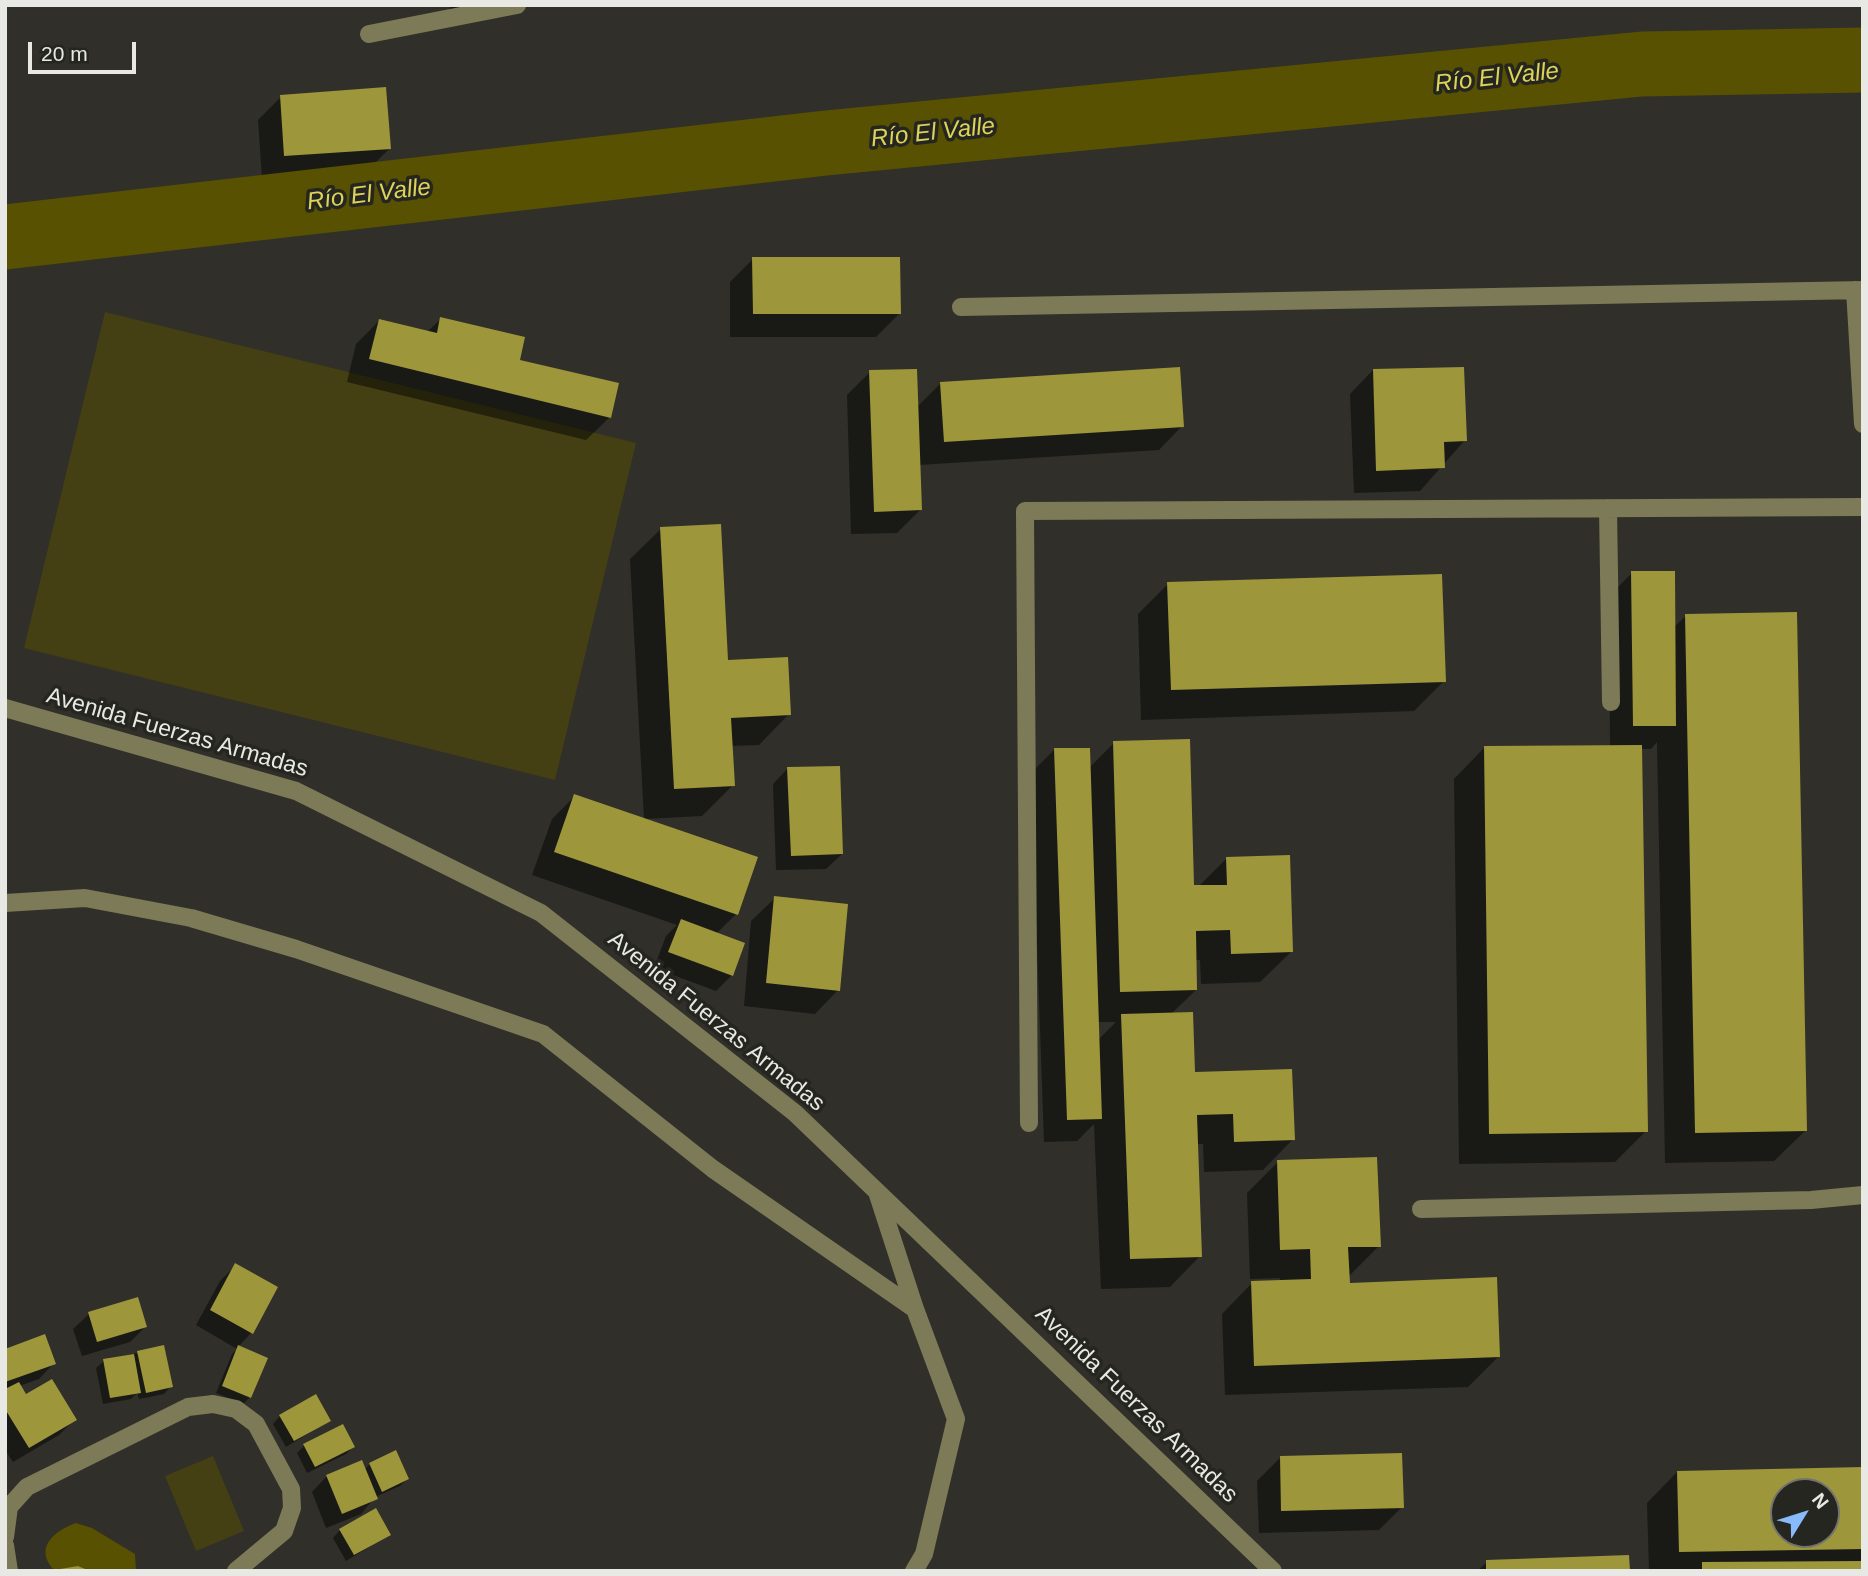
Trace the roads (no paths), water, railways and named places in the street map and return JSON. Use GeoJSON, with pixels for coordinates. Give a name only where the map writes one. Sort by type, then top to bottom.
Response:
{"type":"FeatureCollection","features":[{"type":"Feature","properties":{"kind":"street"},"geometry":{"type":"LineString","coordinates":[[369,34],[517,5]]}},
{"type":"Feature","properties":{"kind":"street"},"geometry":{"type":"LineString","coordinates":[[961,307],[1859,290],[1863,424]]}},
{"type":"Feature","properties":{"kind":"street"},"geometry":{"type":"LineString","coordinates":[[1029,1123],[1025,510],[1863,507]]}},
{"type":"Feature","properties":{"kind":"street"},"geometry":{"type":"LineString","coordinates":[[1608,508],[1611,702]]}},
{"type":"Feature","properties":{"kind":"street","name":"Avenida Fuerzas Armadas"},"geometry":{"type":"LineString","coordinates":[[5,708],[296,791],[541,913],[795,1113],[1273,1571]]}},
{"type":"Feature","properties":{"kind":"street"},"geometry":{"type":"LineString","coordinates":[[5,904],[85,898],[191,918],[296,949],[543,1034],[713,1169],[915,1309]]}},
{"type":"Feature","properties":{"kind":"street"},"geometry":{"type":"LineString","coordinates":[[876,1191],[915,1309],[956,1419],[924,1554],[914,1571]]}},
{"type":"Feature","properties":{"kind":"street"},"geometry":{"type":"LineString","coordinates":[[1421,1209],[1811,1200],[1863,1195]]}},
{"type":"Feature","properties":{"kind":"street"},"geometry":{"type":"LineString","coordinates":[[5,1537],[9,1507],[27,1487],[188,1407],[213,1404],[236,1409],[256,1424],[291,1489],[292,1508],[284,1531],[236,1571]]}},
{"type":"Feature","properties":{"kind":"street"},"geometry":{"type":"LineString","coordinates":[[5,1545],[9,1571]]}},
{"type":"Feature","properties":{"kind":"waterway","name":"Río El Valle"},"geometry":{"type":"LineString","coordinates":[[5,237],[826,143],[1642,64],[1863,60]]}}]}
